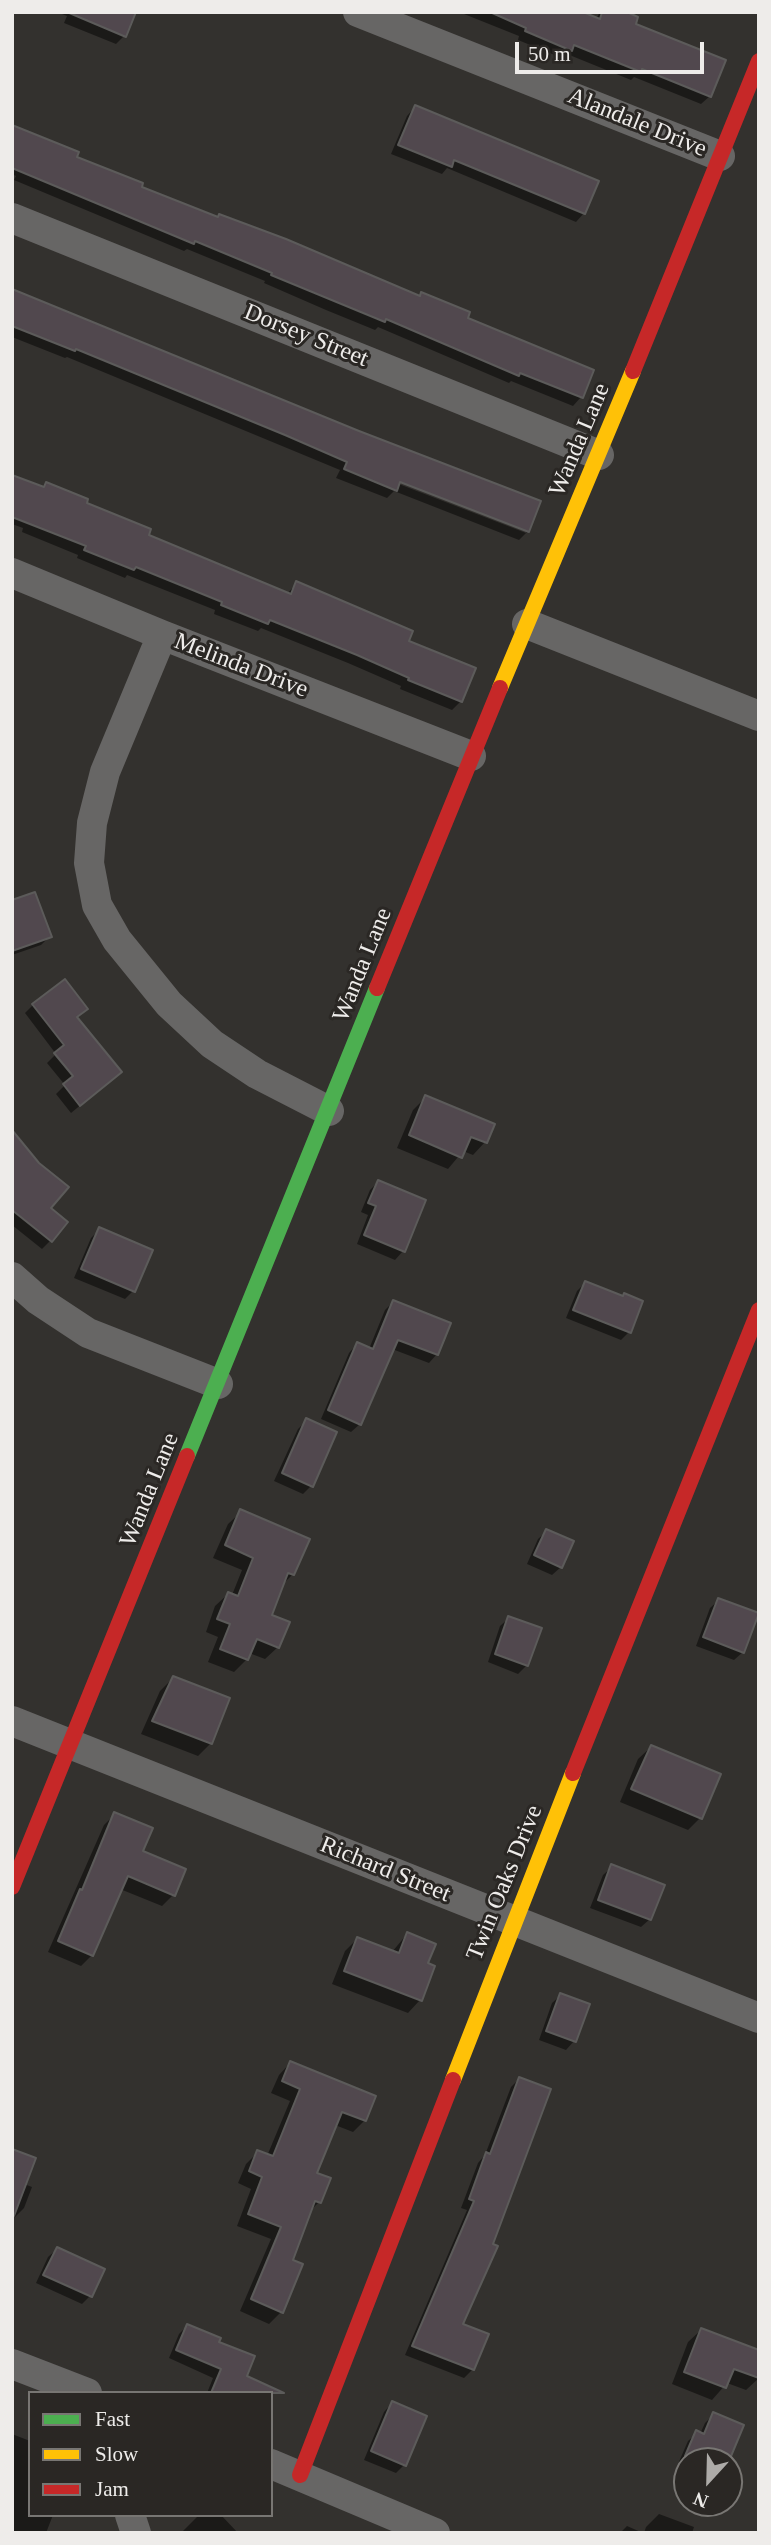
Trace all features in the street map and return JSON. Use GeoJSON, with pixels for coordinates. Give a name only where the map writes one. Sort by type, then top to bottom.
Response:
{"type":"FeatureCollection","features":[{"type":"Feature","properties":{"kind":"street","name":"Alandale Drive"},"geometry":{"type":"LineString","coordinates":[[358,12],[720,156]]}},
{"type":"Feature","properties":{"kind":"street","name":"Wanda Lane"},"geometry":{"type":"LineString","coordinates":[[12,1886],[471,756],[599,455],[759,61]]}},
{"type":"Feature","properties":{"kind":"street","name":"Dorsey Street"},"geometry":{"type":"LineString","coordinates":[[12,218],[599,455]]}},
{"type":"Feature","properties":{"kind":"street","name":"Melinda Drive"},"geometry":{"type":"LineString","coordinates":[[12,573],[471,756]]}},
{"type":"Feature","properties":{"kind":"street"},"geometry":{"type":"LineString","coordinates":[[527,624],[759,716]]}},
{"type":"Feature","properties":{"kind":"street"},"geometry":{"type":"LineString","coordinates":[[162,635],[105,772],[92,823],[89,863],[97,905],[117,940],[169,1004],[212,1044],[257,1074],[329,1111]]}},
{"type":"Feature","properties":{"kind":"street"},"geometry":{"type":"LineString","coordinates":[[12,1278],[38,1300],[88,1333],[218,1384]]}},
{"type":"Feature","properties":{"kind":"street","name":"Twin Oaks Drive"},"geometry":{"type":"LineString","coordinates":[[300,2475],[513,1922],[759,1310]]}},
{"type":"Feature","properties":{"kind":"street","name":"Richard Street"},"geometry":{"type":"LineString","coordinates":[[12,1721],[759,2018]]}},
{"type":"Feature","properties":{"kind":"street"},"geometry":{"type":"LineString","coordinates":[[12,2364],[82,2391]]}},
{"type":"Feature","properties":{"kind":"street"},"geometry":{"type":"LineString","coordinates":[[273,2465],[435,2533]]}},
{"type":"Feature","properties":{"kind":"building"},"geometry":{"type":"Polygon","coordinates":[[[67,12],[136,12],[126,37],[67,12]]]}},
{"type":"Feature","properties":{"kind":"building"},"geometry":{"type":"Polygon","coordinates":[[[490,12],[583,12],[600,19],[602,12],[627,12],[638,17],[636,24],[726,60],[711,97],[574,45],[572,51],[525,31],[526,28],[490,12]]]}},
{"type":"Feature","properties":{"kind":"building"},"geometry":{"type":"Polygon","coordinates":[[[415,105],[599,181],[585,214],[454,160],[452,167],[398,145],[415,105]]]}},
{"type":"Feature","properties":{"kind":"building"},"geometry":{"type":"Polygon","coordinates":[[[12,125],[79,152],[77,157],[143,183],[142,187],[218,217],[219,214],[286,239],[420,296],[421,292],[470,312],[468,318],[594,370],[583,398],[520,373],[519,376],[386,319],[385,322],[195,241],[194,244],[12,168],[12,125]]]}},
{"type":"Feature","properties":{"kind":"building"},"geometry":{"type":"Polygon","coordinates":[[[12,289],[359,431],[541,501],[529,532],[400,482],[397,491],[344,469],[347,462],[285,435],[76,349],[75,351],[12,326],[12,289]]]}},
{"type":"Feature","properties":{"kind":"building"},"geometry":{"type":"Polygon","coordinates":[[[12,475],[44,487],[46,482],[88,499],[87,503],[151,529],[149,535],[291,594],[296,581],[413,631],[409,641],[476,668],[462,702],[357,655],[270,620],[268,624],[136,567],[134,570],[84,550],[86,546],[12,517],[12,475]]]}},
{"type":"Feature","properties":{"kind":"building"},"geometry":{"type":"Polygon","coordinates":[[[35,892],[52,937],[12,951],[12,900],[35,892]]]}},
{"type":"Feature","properties":{"kind":"building"},"geometry":{"type":"Polygon","coordinates":[[[65,979],[88,1009],[77,1017],[122,1072],[80,1106],[63,1084],[73,1076],[54,1053],[64,1045],[32,1004],[65,979]]]}},
{"type":"Feature","properties":{"kind":"building"},"geometry":{"type":"Polygon","coordinates":[[[425,1095],[495,1124],[487,1143],[471,1137],[462,1158],[409,1135],[425,1095]]]}},
{"type":"Feature","properties":{"kind":"building"},"geometry":{"type":"Polygon","coordinates":[[[12,1130],[39,1163],[69,1187],[51,1208],[68,1222],[52,1242],[12,1210],[12,1130]]]}},
{"type":"Feature","properties":{"kind":"building"},"geometry":{"type":"Polygon","coordinates":[[[378,1180],[426,1200],[405,1252],[364,1235],[376,1206],[368,1203],[378,1180]]]}},
{"type":"Feature","properties":{"kind":"building"},"geometry":{"type":"Polygon","coordinates":[[[99,1227],[153,1250],[135,1292],[81,1269],[99,1227]]]}},
{"type":"Feature","properties":{"kind":"building"},"geometry":{"type":"Polygon","coordinates":[[[585,1281],[643,1301],[631,1333],[573,1310],[585,1281]]]}},
{"type":"Feature","properties":{"kind":"building"},"geometry":{"type":"Polygon","coordinates":[[[393,1300],[451,1323],[438,1355],[398,1340],[361,1425],[328,1410],[357,1342],[373,1349],[393,1300]]]}},
{"type":"Feature","properties":{"kind":"building"},"geometry":{"type":"Polygon","coordinates":[[[306,1418],[337,1432],[313,1487],[282,1473],[306,1418]]]}},
{"type":"Feature","properties":{"kind":"building"},"geometry":{"type":"Polygon","coordinates":[[[240,1509],[310,1539],[294,1575],[288,1573],[272,1615],[290,1622],[279,1648],[257,1639],[248,1660],[220,1649],[230,1624],[217,1619],[228,1592],[238,1596],[253,1558],[225,1545],[240,1509]]]}},
{"type":"Feature","properties":{"kind":"building"},"geometry":{"type":"Polygon","coordinates":[[[546,1529],[574,1541],[562,1568],[534,1555],[546,1529]]]}},
{"type":"Feature","properties":{"kind":"building"},"geometry":{"type":"Polygon","coordinates":[[[718,1598],[759,1613],[744,1653],[703,1637],[718,1598]]]}},
{"type":"Feature","properties":{"kind":"building"},"geometry":{"type":"Polygon","coordinates":[[[508,1616],[542,1628],[528,1666],[495,1654],[508,1616]]]}},
{"type":"Feature","properties":{"kind":"building"},"geometry":{"type":"Polygon","coordinates":[[[173,1676],[230,1698],[212,1744],[152,1721],[173,1676]]]}},
{"type":"Feature","properties":{"kind":"building"},"geometry":{"type":"Polygon","coordinates":[[[651,1745],[721,1774],[702,1819],[631,1789],[651,1745]]]}},
{"type":"Feature","properties":{"kind":"building"},"geometry":{"type":"Polygon","coordinates":[[[114,1812],[153,1828],[143,1851],[186,1869],[175,1896],[128,1876],[93,1956],[58,1941],[114,1812]]]}},
{"type":"Feature","properties":{"kind":"building"},"geometry":{"type":"Polygon","coordinates":[[[611,1864],[665,1885],[651,1920],[598,1900],[611,1864]]]}},
{"type":"Feature","properties":{"kind":"building"},"geometry":{"type":"Polygon","coordinates":[[[407,1932],[436,1944],[428,1963],[435,1966],[422,2001],[344,1971],[357,1937],[399,1953],[407,1932]]]}},
{"type":"Feature","properties":{"kind":"building"},"geometry":{"type":"Polygon","coordinates":[[[560,1993],[590,2004],[576,2042],[546,2031],[560,1993]]]}},
{"type":"Feature","properties":{"kind":"building"},"geometry":{"type":"Polygon","coordinates":[[[290,2061],[376,2096],[366,2121],[342,2112],[317,2173],[331,2178],[321,2203],[315,2201],[293,2260],[303,2264],[283,2313],[251,2299],[281,2227],[248,2214],[262,2177],[249,2171],[257,2150],[273,2156],[300,2089],[282,2081],[290,2061]]]}},
{"type":"Feature","properties":{"kind":"building"},"geometry":{"type":"Polygon","coordinates":[[[519,2077],[551,2089],[493,2244],[498,2246],[463,2324],[489,2334],[474,2370],[412,2346],[474,2201],[469,2199],[486,2152],[490,2154],[519,2077]]]}},
{"type":"Feature","properties":{"kind":"building"},"geometry":{"type":"Polygon","coordinates":[[[12,2149],[36,2158],[14,2216],[12,2216],[12,2149]]]}},
{"type":"Feature","properties":{"kind":"building"},"geometry":{"type":"Polygon","coordinates":[[[57,2247],[105,2269],[92,2297],[43,2275],[57,2247]]]}},
{"type":"Feature","properties":{"kind":"building"},"geometry":{"type":"Polygon","coordinates":[[[187,2324],[221,2338],[219,2342],[255,2356],[247,2376],[284,2393],[212,2391],[221,2369],[176,2350],[187,2324]]]}},
{"type":"Feature","properties":{"kind":"building"},"geometry":{"type":"Polygon","coordinates":[[[701,2328],[759,2350],[759,2378],[734,2369],[726,2388],[684,2372],[701,2328]]]}},
{"type":"Feature","properties":{"kind":"building"},"geometry":{"type":"Polygon","coordinates":[[[392,2401],[427,2416],[406,2466],[371,2451],[392,2401]]]}},
{"type":"Feature","properties":{"kind":"building"},"geometry":{"type":"Polygon","coordinates":[[[713,2412],[744,2425],[735,2447],[689,2447],[696,2430],[704,2434],[713,2412]]]}},
{"type":"Feature","properties":{"kind":"traffic: fast"},"geometry":{"type":"LineString","coordinates":[[187,1456],[377,988]]}},
{"type":"Feature","properties":{"kind":"traffic: slow"},"geometry":{"type":"LineString","coordinates":[[500,688],[633,371]]}},
{"type":"Feature","properties":{"kind":"traffic: slow"},"geometry":{"type":"LineString","coordinates":[[453,2080],[573,1773]]}},
{"type":"Feature","properties":{"kind":"traffic: jam"},"geometry":{"type":"LineString","coordinates":[[633,371],[759,61]]}},
{"type":"Feature","properties":{"kind":"traffic: jam"},"geometry":{"type":"LineString","coordinates":[[377,988],[500,688]]}},
{"type":"Feature","properties":{"kind":"traffic: jam"},"geometry":{"type":"LineString","coordinates":[[573,1773],[759,1310]]}},
{"type":"Feature","properties":{"kind":"traffic: jam"},"geometry":{"type":"LineString","coordinates":[[12,1887],[187,1456]]}},
{"type":"Feature","properties":{"kind":"traffic: jam"},"geometry":{"type":"LineString","coordinates":[[300,2475],[453,2080]]}}]}
